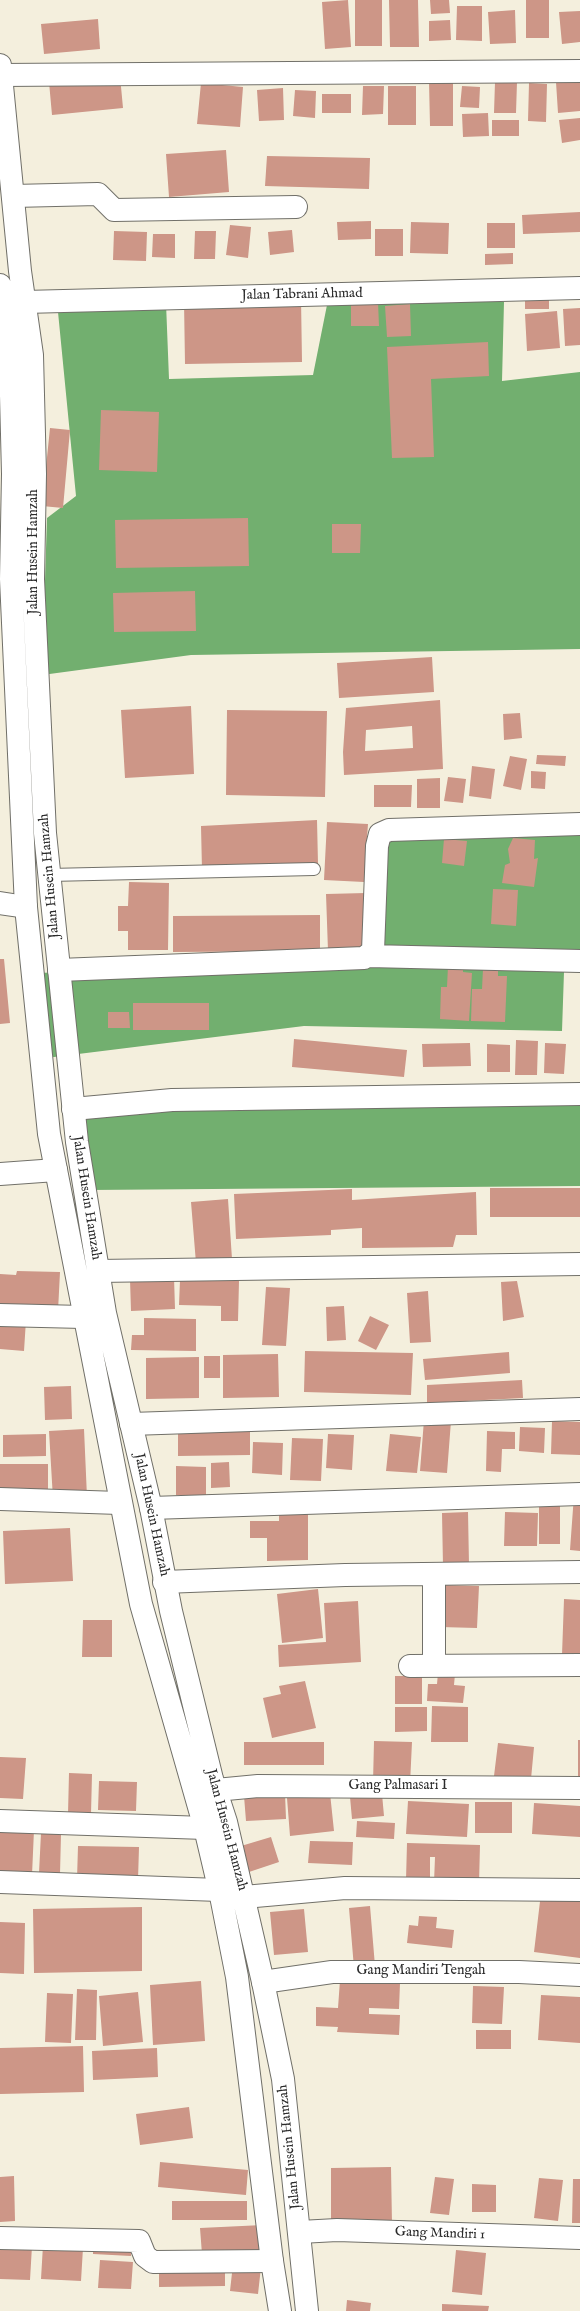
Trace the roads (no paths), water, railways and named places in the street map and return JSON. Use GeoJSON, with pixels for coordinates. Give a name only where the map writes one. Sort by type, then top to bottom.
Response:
{"type":"FeatureCollection","features":[{"type":"Feature","properties":{"kind":"street"},"geometry":{"type":"LineString","coordinates":[[0,70],[580,71]]}},
{"type":"Feature","properties":{"kind":"street","name":"Jalan Husein Hamzah"},"geometry":{"type":"LineString","coordinates":[[0,70],[24,302],[32,355],[35,474],[33,579],[45,832],[77,1142],[105,1313],[151,1508],[164,1582],[244,1897],[283,2079],[307,2311]]}},
{"type":"Feature","properties":{"kind":"street"},"geometry":{"type":"LineString","coordinates":[[13,196],[98,194],[114,210],[296,207]]}},
{"type":"Feature","properties":{"kind":"street","name":"Jalan Husein Hamzah"},"geometry":{"type":"LineString","coordinates":[[0,288],[14,474],[11,579],[26,907],[46,1106],[56,1170],[119,1503],[144,1617],[205,1828],[237,1977],[272,2260],[280,2311]]}},
{"type":"Feature","properties":{"kind":"street","name":"Jalan Tabrani Ahmad"},"geometry":{"type":"LineString","coordinates":[[24,302],[580,288]]}},
{"type":"Feature","properties":{"kind":"street"},"geometry":{"type":"LineString","coordinates":[[369,956],[373,951],[377,846],[380,834],[389,830],[580,824]]}},
{"type":"Feature","properties":{"kind":"street"},"geometry":{"type":"LineString","coordinates":[[0,903],[26,907]]}},
{"type":"Feature","properties":{"kind":"street"},"geometry":{"type":"LineString","coordinates":[[33,972],[364,958],[369,956],[580,961]]}},
{"type":"Feature","properties":{"kind":"street"},"geometry":{"type":"LineString","coordinates":[[73,1109],[172,1100],[580,1094]]}},
{"type":"Feature","properties":{"kind":"street"},"geometry":{"type":"LineString","coordinates":[[0,1174],[56,1170]]}},
{"type":"Feature","properties":{"kind":"street"},"geometry":{"type":"LineString","coordinates":[[98,1271],[580,1264]]}},
{"type":"Feature","properties":{"kind":"street"},"geometry":{"type":"LineString","coordinates":[[0,1315],[84,1317]]}},
{"type":"Feature","properties":{"kind":"street"},"geometry":{"type":"LineString","coordinates":[[131,1424],[580,1409]]}},
{"type":"Feature","properties":{"kind":"street"},"geometry":{"type":"LineString","coordinates":[[151,1508],[580,1494]]}},
{"type":"Feature","properties":{"kind":"street"},"geometry":{"type":"LineString","coordinates":[[0,1500],[119,1503]]}},
{"type":"Feature","properties":{"kind":"street"},"geometry":{"type":"LineString","coordinates":[[164,1582],[345,1575],[580,1572]]}},
{"type":"Feature","properties":{"kind":"street"},"geometry":{"type":"LineString","coordinates":[[434,1574],[434,1666]]}},
{"type":"Feature","properties":{"kind":"street"},"geometry":{"type":"LineString","coordinates":[[144,1617],[171,1611]]}},
{"type":"Feature","properties":{"kind":"street"},"geometry":{"type":"LineString","coordinates":[[410,1666],[580,1665]]}},
{"type":"Feature","properties":{"kind":"street","name":"Gang Palmasari I"},"geometry":{"type":"LineString","coordinates":[[216,1790],[258,1786],[580,1788]]}},
{"type":"Feature","properties":{"kind":"street"},"geometry":{"type":"LineString","coordinates":[[0,1821],[205,1828]]}},
{"type":"Feature","properties":{"kind":"street"},"geometry":{"type":"LineString","coordinates":[[0,1882],[219,1890]]}},
{"type":"Feature","properties":{"kind":"street"},"geometry":{"type":"LineString","coordinates":[[244,1897],[345,1888],[580,1890]]}},
{"type":"Feature","properties":{"kind":"street","name":"Gang Mandiri Tengah"},"geometry":{"type":"LineString","coordinates":[[263,1982],[332,1972],[503,1972],[580,1975]]}},
{"type":"Feature","properties":{"kind":"street","name":"Gang Mandiri 1"},"geometry":{"type":"LineString","coordinates":[[300,2232],[336,2230],[580,2238]]}},
{"type":"Feature","properties":{"kind":"street"},"geometry":{"type":"LineString","coordinates":[[0,2238],[139,2241],[145,2256],[153,2262],[272,2260]]}},
{"type":"Feature","properties":{"kind":"lane"},"geometry":{"type":"LineString","coordinates":[[50,875],[314,869]]}}]}
